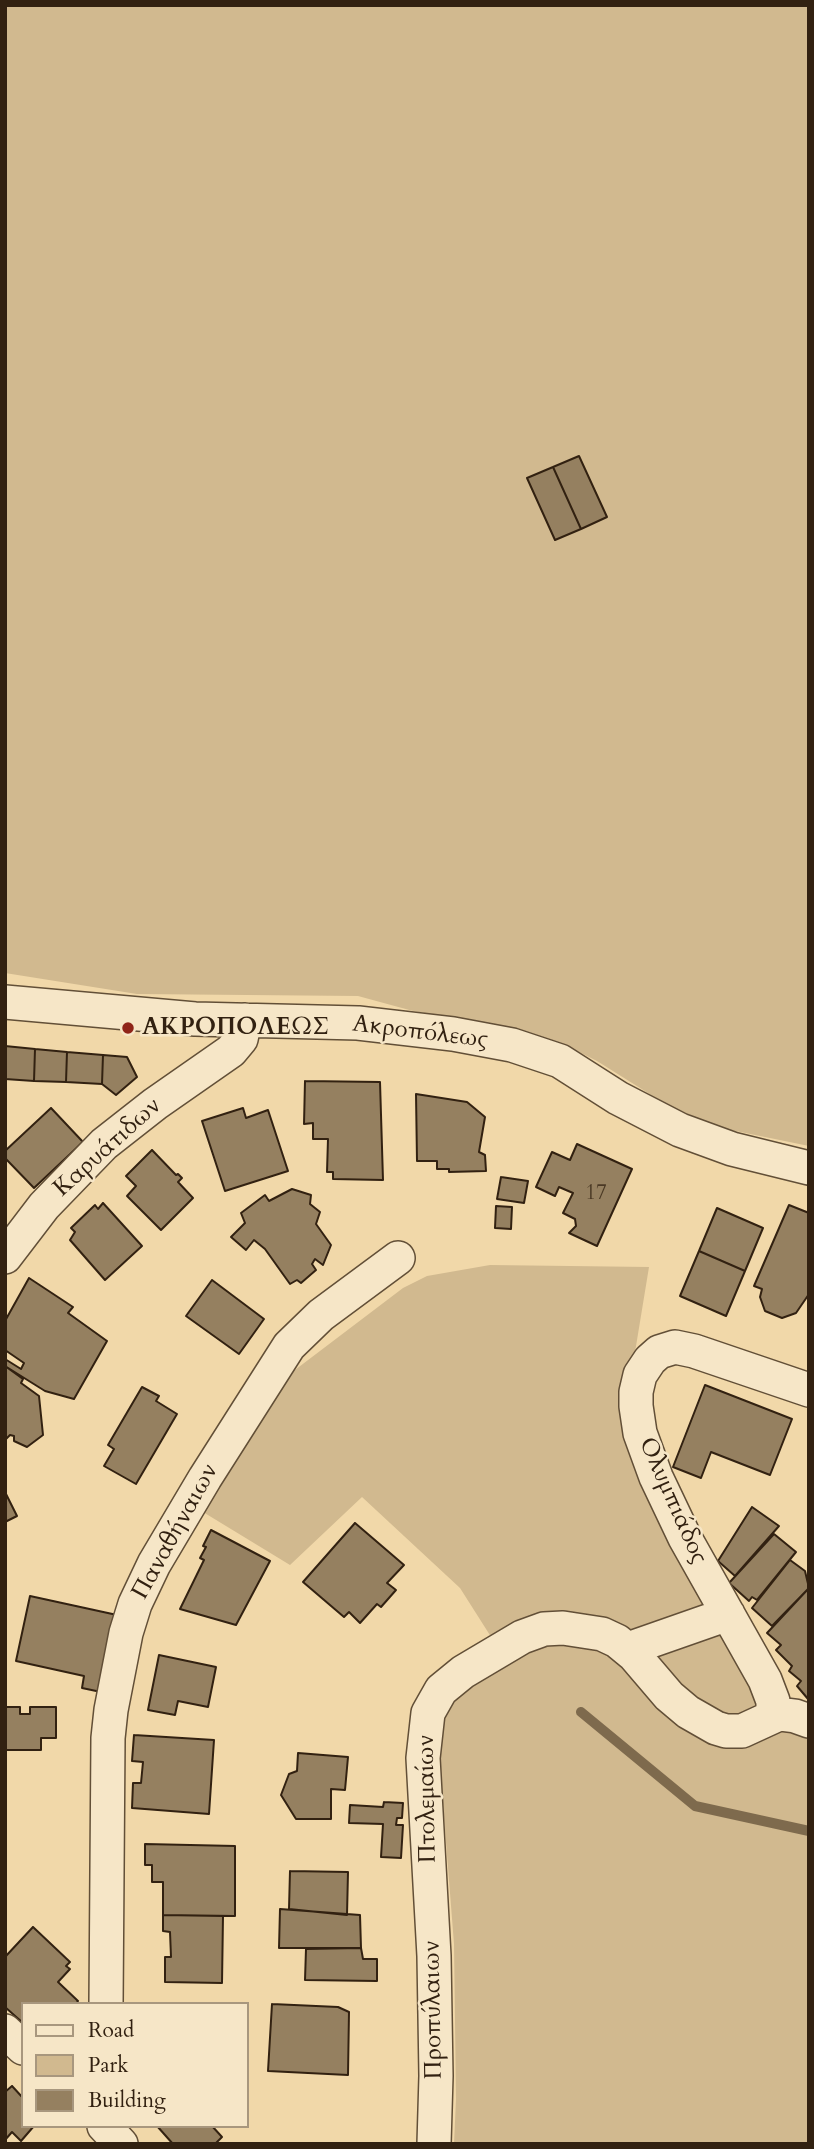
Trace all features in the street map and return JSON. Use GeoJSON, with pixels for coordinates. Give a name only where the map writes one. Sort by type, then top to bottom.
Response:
{"type":"FeatureCollection","features":[{"type":"Feature","properties":{"kind":"street","name":"Ακροπόλεως"},"geometry":{"type":"LineString","coordinates":[[5,1002],[126,1014],[400,1027],[512,1045],[560,1061],[618,1098],[680,1130],[732,1149],[809,1168]]}},
{"type":"Feature","properties":{"kind":"street","name":"Καρυάτιδων"},"geometry":{"type":"LineString","coordinates":[[5,1256],[44,1206],[104,1144],[155,1104],[231,1051],[241,1039],[245,1020]]}},
{"type":"Feature","properties":{"kind":"street","name":"Παναθήναιων"},"geometry":{"type":"LineString","coordinates":[[106,2002],[108,1738],[126,1633],[135,1604],[153,1564],[289,1346],[321,1315],[398,1258]]}},
{"type":"Feature","properties":{"kind":"street","name":"Ολυμπιάδος"},"geometry":{"type":"LineString","coordinates":[[773,1716],[773,1702],[768,1689],[681,1530],[645,1447],[636,1406],[639,1379],[647,1363],[656,1354],[675,1347],[809,1390]]}},
{"type":"Feature","properties":{"kind":"street"},"geometry":{"type":"LineString","coordinates":[[628,1649],[728,1614]]}},
{"type":"Feature","properties":{"kind":"street","name":"Πτολεμαίων"},"geometry":{"type":"LineString","coordinates":[[430,1877],[423,1758],[426,1721],[437,1695],[450,1681],[522,1637],[544,1629],[563,1628],[602,1634],[617,1640],[669,1696],[708,1724],[726,1731],[742,1731],[773,1716]]}},
{"type":"Feature","properties":{"kind":"street"},"geometry":{"type":"LineString","coordinates":[[773,1716],[790,1714],[809,1721]]}},
{"type":"Feature","properties":{"kind":"street","name":"Προπύλαιων"},"geometry":{"type":"LineString","coordinates":[[430,1877],[435,2025],[435,2144]]}},
{"type":"Feature","properties":{"kind":"street"},"geometry":{"type":"LineString","coordinates":[[5,2031],[21,2046]]}},
{"type":"Feature","properties":{"kind":"green space"},"geometry":{"type":"Polygon","coordinates":[[[5,5],[809,5],[809,1146],[721,1128],[664,1103],[597,1061],[563,1044],[519,1029],[413,1011],[358,996],[137,994],[5,973],[5,5]]]}},
{"type":"Feature","properties":{"kind":"green space"},"geometry":{"type":"Polygon","coordinates":[[[490,1265],[649,1267],[626,1407],[809,1735],[809,2144],[454,2144],[454,1944],[438,1740],[449,1701],[507,1662],[460,1588],[362,1497],[290,1565],[203,1512],[287,1376],[403,1288],[427,1276],[490,1265]]]}},
{"type":"Feature","properties":{"kind":"building"},"geometry":{"type":"Polygon","coordinates":[[[579,456],[607,517],[581,529],[553,467],[579,456]]]}},
{"type":"Feature","properties":{"kind":"building"},"geometry":{"type":"Polygon","coordinates":[[[553,467],[581,529],[555,540],[527,478],[553,467]]]}},
{"type":"Feature","properties":{"kind":"building"},"geometry":{"type":"Polygon","coordinates":[[[5,1046],[35,1049],[34,1081],[5,1079],[5,1046]]]}},
{"type":"Feature","properties":{"kind":"building"},"geometry":{"type":"Polygon","coordinates":[[[35,1049],[67,1052],[66,1082],[34,1081],[35,1049]]]}},
{"type":"Feature","properties":{"kind":"building"},"geometry":{"type":"Polygon","coordinates":[[[67,1052],[103,1055],[102,1084],[66,1082],[67,1052]]]}},
{"type":"Feature","properties":{"kind":"building"},"geometry":{"type":"Polygon","coordinates":[[[103,1055],[127,1057],[137,1077],[116,1095],[102,1084],[103,1055]]]}},
{"type":"Feature","properties":{"kind":"building"},"geometry":{"type":"Polygon","coordinates":[[[305,1081],[380,1082],[383,1180],[333,1179],[333,1172],[327,1172],[328,1139],[313,1139],[313,1123],[304,1124],[305,1081]]]}},
{"type":"Feature","properties":{"kind":"building"},"geometry":{"type":"Polygon","coordinates":[[[416,1094],[467,1102],[485,1117],[479,1152],[485,1155],[486,1171],[449,1172],[449,1169],[437,1169],[437,1161],[417,1161],[416,1094]]]}},
{"type":"Feature","properties":{"kind":"building"},"geometry":{"type":"Polygon","coordinates":[[[51,1108],[83,1142],[34,1188],[5,1158],[5,1151],[51,1108]]]}},
{"type":"Feature","properties":{"kind":"building"},"geometry":{"type":"Polygon","coordinates":[[[243,1108],[246,1118],[268,1110],[288,1171],[225,1191],[202,1121],[243,1108]]]}},
{"type":"Feature","properties":{"kind":"building"},"geometry":{"type":"Polygon","coordinates":[[[577,1144],[632,1169],[597,1246],[569,1233],[576,1226],[575,1219],[563,1213],[573,1193],[559,1187],[555,1196],[536,1187],[552,1152],[570,1160],[577,1144]]]}},
{"type":"Feature","properties":{"kind":"building"},"geometry":{"type":"Polygon","coordinates":[[[152,1150],[182,1178],[178,1182],[193,1198],[161,1230],[127,1196],[136,1186],[126,1176],[152,1150]]]}},
{"type":"Feature","properties":{"kind":"building"},"geometry":{"type":"Polygon","coordinates":[[[501,1177],[528,1181],[524,1203],[497,1199],[501,1177]]]}},
{"type":"Feature","properties":{"kind":"building"},"geometry":{"type":"Polygon","coordinates":[[[292,1189],[311,1195],[310,1204],[320,1212],[316,1224],[331,1245],[323,1265],[315,1259],[312,1264],[316,1270],[301,1283],[297,1280],[290,1284],[265,1249],[254,1240],[246,1250],[231,1237],[245,1223],[241,1213],[265,1195],[269,1201],[292,1189]]]}},
{"type":"Feature","properties":{"kind":"building"},"geometry":{"type":"Polygon","coordinates":[[[103,1203],[142,1246],[105,1280],[70,1240],[75,1232],[71,1228],[95,1205],[98,1209],[103,1203]]]}},
{"type":"Feature","properties":{"kind":"building"},"geometry":{"type":"Polygon","coordinates":[[[789,1205],[809,1213],[809,1294],[796,1313],[782,1318],[765,1311],[760,1297],[762,1289],[754,1286],[789,1205]]]}},
{"type":"Feature","properties":{"kind":"building"},"geometry":{"type":"Polygon","coordinates":[[[496,1206],[512,1207],[511,1229],[495,1228],[496,1206]]]}},
{"type":"Feature","properties":{"kind":"building"},"geometry":{"type":"Polygon","coordinates":[[[717,1208],[763,1228],[745,1271],[699,1251],[717,1208]]]}},
{"type":"Feature","properties":{"kind":"building"},"geometry":{"type":"Polygon","coordinates":[[[699,1251],[745,1271],[726,1316],[680,1296],[699,1251]]]}},
{"type":"Feature","properties":{"kind":"building"},"geometry":{"type":"Polygon","coordinates":[[[29,1278],[73,1307],[68,1313],[107,1341],[74,1399],[45,1391],[5,1366],[5,1359],[21,1369],[24,1363],[5,1350],[5,1321],[29,1278]]]}},
{"type":"Feature","properties":{"kind":"building"},"geometry":{"type":"Polygon","coordinates":[[[212,1280],[264,1319],[239,1354],[186,1316],[212,1280]]]}},
{"type":"Feature","properties":{"kind":"building"},"geometry":{"type":"Polygon","coordinates":[[[5,1366],[23,1379],[21,1383],[39,1396],[43,1435],[27,1447],[14,1441],[14,1436],[10,1435],[5,1440],[5,1366]]]}},
{"type":"Feature","properties":{"kind":"building"},"geometry":{"type":"Polygon","coordinates":[[[705,1385],[792,1419],[770,1475],[711,1452],[701,1478],[673,1467],[705,1385]]]}},
{"type":"Feature","properties":{"kind":"building"},"geometry":{"type":"Polygon","coordinates":[[[142,1387],[159,1396],[156,1401],[177,1414],[136,1484],[104,1466],[114,1449],[108,1445],[142,1387]]]}},
{"type":"Feature","properties":{"kind":"building"},"geometry":{"type":"Polygon","coordinates":[[[5,1492],[17,1516],[5,1522],[5,1492]]]}},
{"type":"Feature","properties":{"kind":"building"},"geometry":{"type":"Polygon","coordinates":[[[752,1507],[779,1526],[735,1576],[718,1561],[752,1507]]]}},
{"type":"Feature","properties":{"kind":"building"},"geometry":{"type":"Polygon","coordinates":[[[355,1523],[404,1565],[387,1583],[396,1590],[381,1607],[377,1604],[360,1623],[349,1612],[344,1617],[303,1582],[355,1523]]]}},
{"type":"Feature","properties":{"kind":"building"},"geometry":{"type":"Polygon","coordinates":[[[211,1530],[270,1561],[236,1625],[180,1609],[204,1560],[200,1558],[211,1530]]]}},
{"type":"Feature","properties":{"kind":"building"},"geometry":{"type":"Polygon","coordinates":[[[774,1534],[796,1552],[757,1600],[752,1597],[749,1601],[729,1583],[774,1534]]]}},
{"type":"Feature","properties":{"kind":"building"},"geometry":{"type":"Polygon","coordinates":[[[790,1560],[805,1571],[809,1588],[772,1626],[752,1608],[790,1560]]]}},
{"type":"Feature","properties":{"kind":"building"},"geometry":{"type":"Polygon","coordinates":[[[809,1588],[808,1699],[797,1686],[801,1681],[789,1671],[792,1666],[776,1650],[781,1645],[767,1633],[809,1588]]]}},
{"type":"Feature","properties":{"kind":"building"},"geometry":{"type":"Polygon","coordinates":[[[30,1596],[117,1615],[101,1692],[82,1688],[84,1676],[16,1661],[30,1596]]]}},
{"type":"Feature","properties":{"kind":"building"},"geometry":{"type":"Polygon","coordinates":[[[159,1655],[216,1667],[208,1707],[178,1701],[175,1715],[148,1710],[159,1655]]]}},
{"type":"Feature","properties":{"kind":"building"},"geometry":{"type":"Polygon","coordinates":[[[5,1707],[20,1707],[20,1714],[30,1714],[30,1707],[56,1707],[56,1738],[41,1738],[41,1750],[5,1750],[5,1707]]]}},
{"type":"Feature","properties":{"kind":"building"},"geometry":{"type":"Polygon","coordinates":[[[134,1735],[214,1740],[209,1814],[132,1808],[133,1783],[141,1783],[143,1762],[132,1761],[134,1735]]]}},
{"type":"Feature","properties":{"kind":"building"},"geometry":{"type":"Polygon","coordinates":[[[298,1753],[348,1757],[345,1790],[331,1789],[331,1819],[296,1819],[281,1795],[289,1774],[297,1771],[298,1753]]]}},
{"type":"Feature","properties":{"kind":"building"},"geometry":{"type":"Polygon","coordinates":[[[384,1802],[403,1803],[402,1818],[397,1818],[396,1825],[403,1825],[401,1858],[381,1857],[383,1824],[349,1823],[350,1805],[383,1807],[384,1802]]]}},
{"type":"Feature","properties":{"kind":"building"},"geometry":{"type":"Polygon","coordinates":[[[145,1844],[235,1846],[235,1916],[163,1915],[163,1882],[152,1882],[152,1865],[145,1865],[145,1844]]]}},
{"type":"Feature","properties":{"kind":"building"},"geometry":{"type":"Polygon","coordinates":[[[290,1871],[348,1872],[347,1915],[289,1909],[290,1871]]]}},
{"type":"Feature","properties":{"kind":"building"},"geometry":{"type":"Polygon","coordinates":[[[280,1909],[360,1915],[361,1948],[279,1948],[280,1909]]]}},
{"type":"Feature","properties":{"kind":"building"},"geometry":{"type":"Polygon","coordinates":[[[163,1915],[223,1916],[222,1983],[165,1982],[165,1957],[171,1957],[170,1932],[163,1931],[163,1915]]]}},
{"type":"Feature","properties":{"kind":"building"},"geometry":{"type":"Polygon","coordinates":[[[33,1927],[70,1962],[66,1966],[70,1969],[58,1982],[78,2001],[21,2002],[21,2021],[5,2007],[5,1957],[33,1927]]]}},
{"type":"Feature","properties":{"kind":"building"},"geometry":{"type":"Polygon","coordinates":[[[361,1948],[363,1959],[377,1959],[377,1981],[305,1980],[306,1949],[361,1948]]]}},
{"type":"Feature","properties":{"kind":"building"},"geometry":{"type":"Polygon","coordinates":[[[272,2004],[338,2007],[349,2012],[348,2075],[268,2071],[272,2004]]]}},
{"type":"Feature","properties":{"kind":"building"},"geometry":{"type":"Polygon","coordinates":[[[12,2086],[21,2096],[21,2128],[32,2128],[21,2141],[12,2132],[5,2140],[5,2092],[12,2086]]]}},
{"type":"Feature","properties":{"kind":"building"},"geometry":{"type":"Polygon","coordinates":[[[159,2128],[214,2128],[222,2137],[215,2144],[173,2144],[159,2128]]]}},
{"type":"Feature","properties":{"kind":"waterway"},"geometry":{"type":"LineString","coordinates":[[581,1712],[695,1806],[809,1831]]}},
{"type":"Feature","properties":{"kind":"place","name":"ΑΚΡΟΠΟΛΕΩΣ"},"geometry":{"type":"Point","coordinates":[128,1028]}}]}
